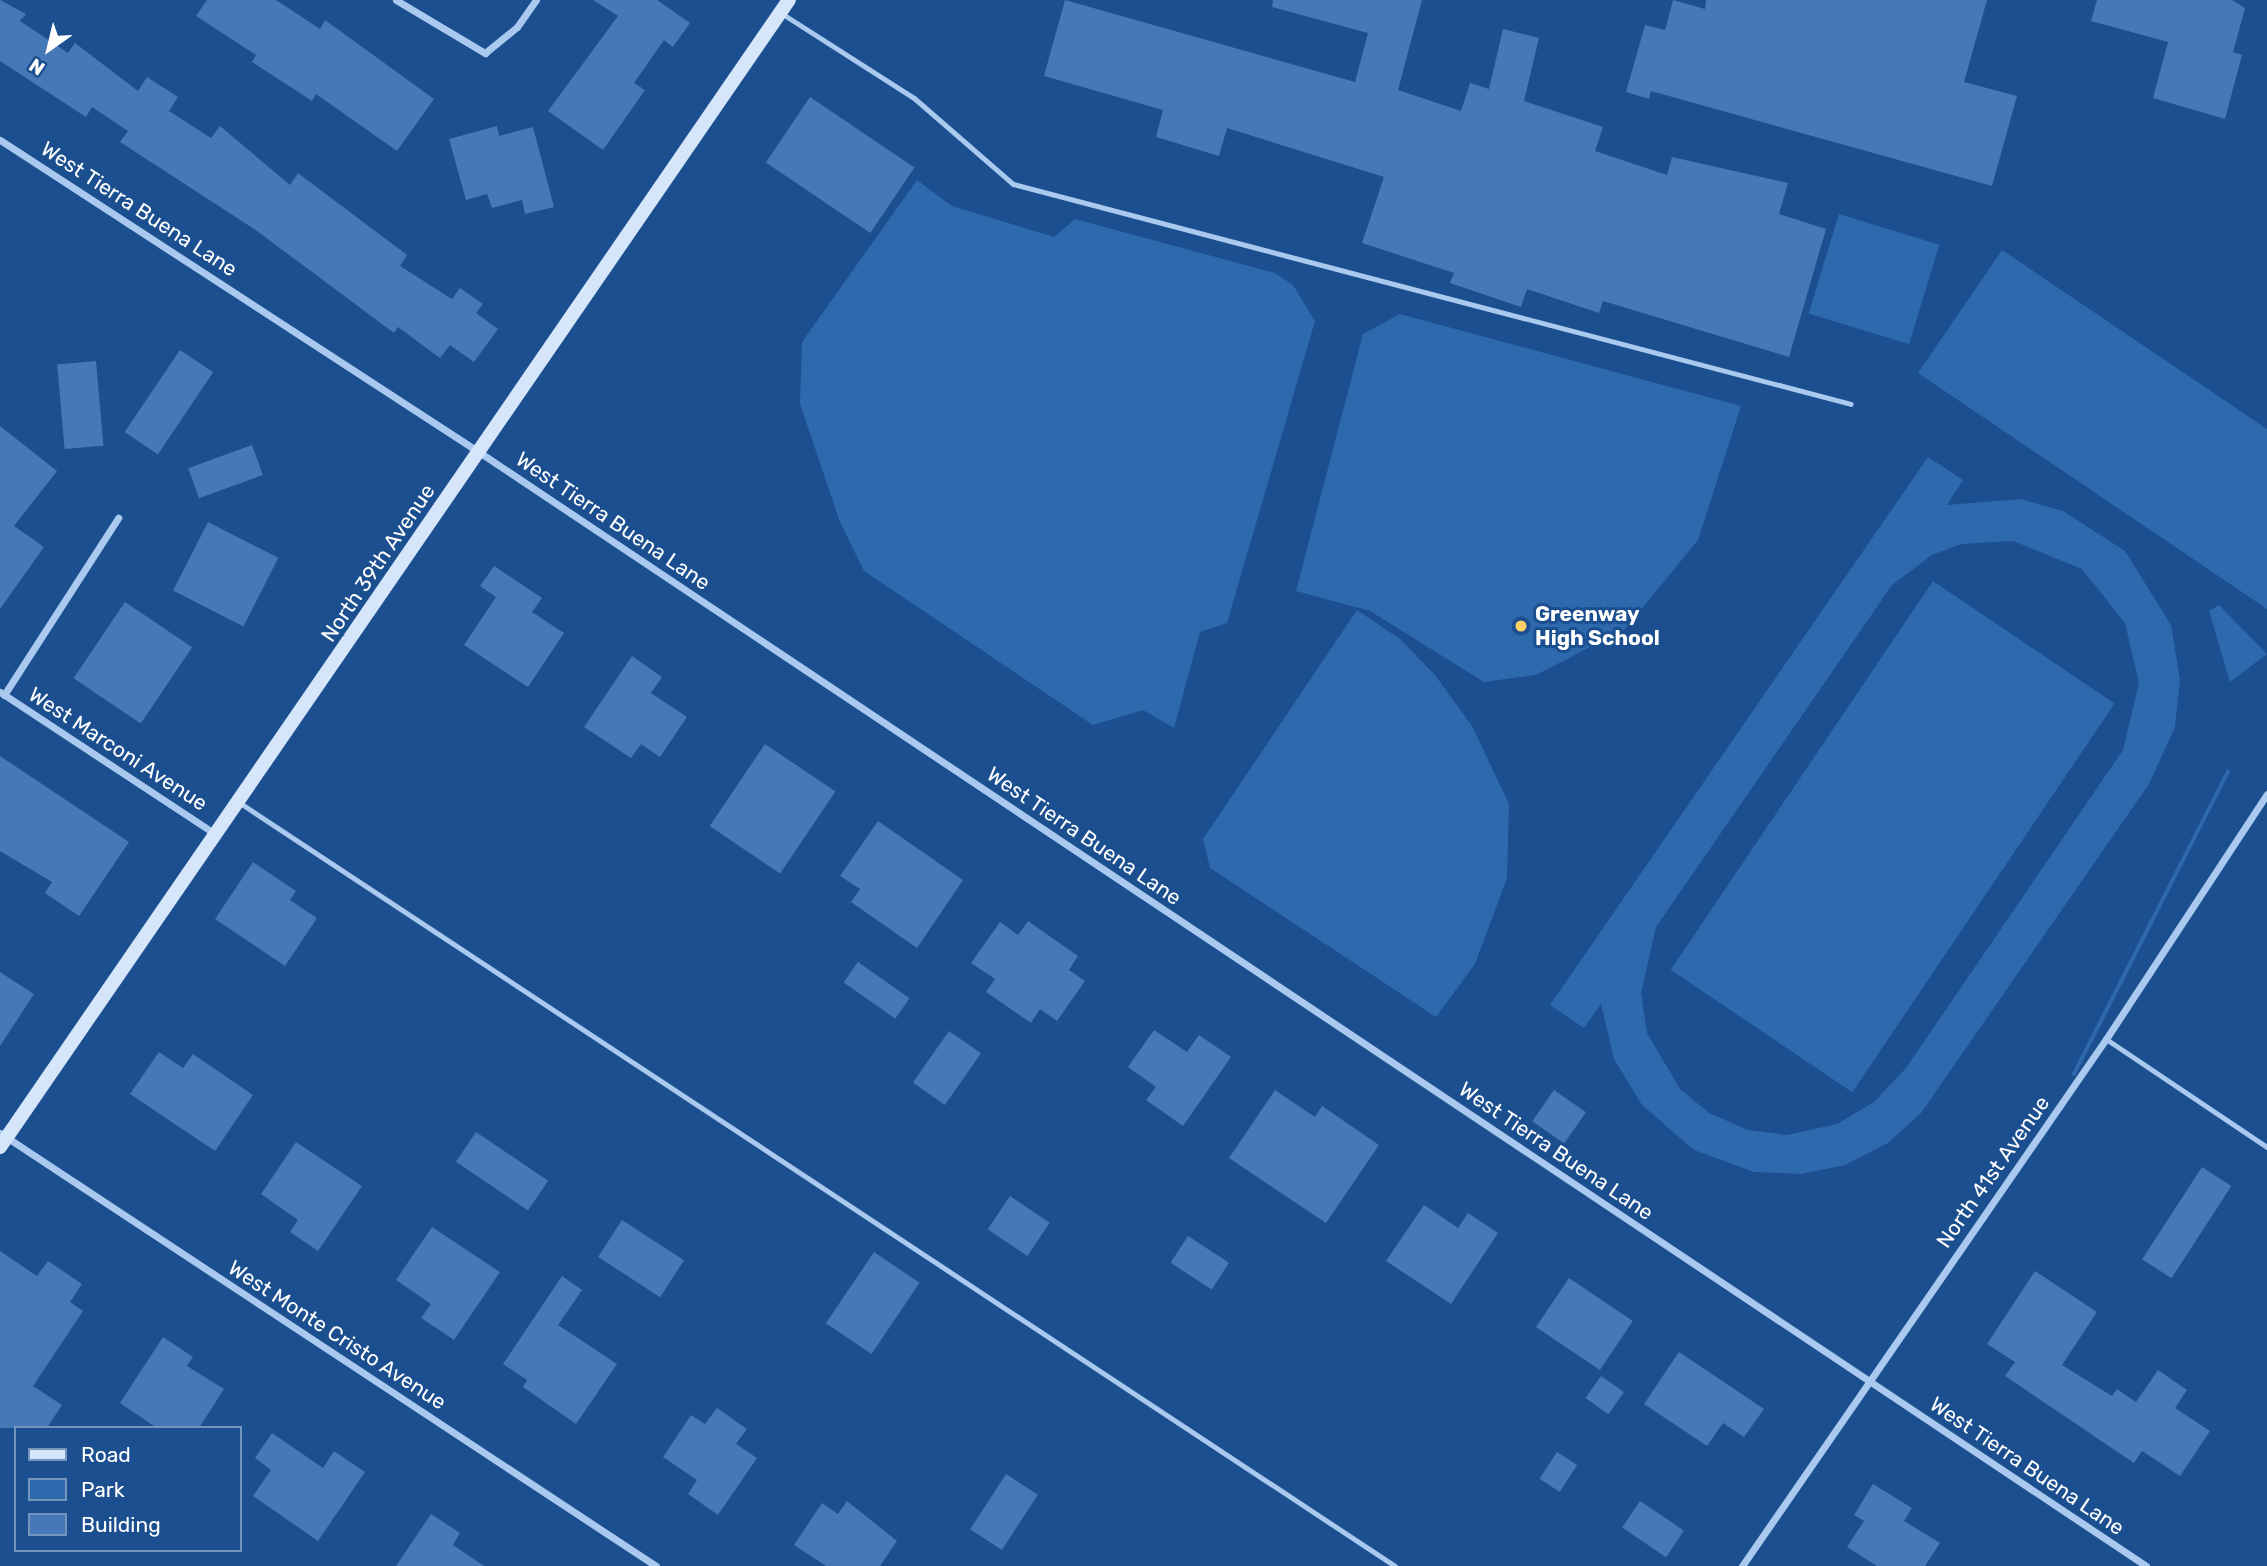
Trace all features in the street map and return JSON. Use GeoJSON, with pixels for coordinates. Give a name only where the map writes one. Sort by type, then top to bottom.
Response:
{"type":"FeatureCollection","features":[{"type":"Feature","properties":{"kind":"street"},"geometry":{"type":"LineString","coordinates":[[396,0],[485,52],[517,27],[536,0]]}},
{"type":"Feature","properties":{"kind":"street","name":"North 39th Avenue"},"geometry":{"type":"LineString","coordinates":[[2,1139],[240,803],[789,0]]}},
{"type":"Feature","properties":{"kind":"street","name":"West Tierra Buena Lane"},"geometry":{"type":"LineString","coordinates":[[0,140],[479,452],[2146,1566]]}},
{"type":"Feature","properties":{"kind":"street"},"geometry":{"type":"LineString","coordinates":[[2,693],[118,518]]}},
{"type":"Feature","properties":{"kind":"street","name":"West Marconi Avenue"},"geometry":{"type":"LineString","coordinates":[[2,693],[217,835]]}},
{"type":"Feature","properties":{"kind":"street","name":"North 41st Avenue"},"geometry":{"type":"LineString","coordinates":[[1742,1566],[2106,1039],[2267,794]]}},
{"type":"Feature","properties":{"kind":"street","name":"West Monte Cristo Avenue"},"geometry":{"type":"LineString","coordinates":[[2,1139],[656,1566]]}},
{"type":"Feature","properties":{"kind":"lane"},"geometry":{"type":"LineString","coordinates":[[781,13],[914,98],[1013,184],[1851,404]]}},
{"type":"Feature","properties":{"kind":"lane"},"geometry":{"type":"LineString","coordinates":[[240,803],[1395,1566]]}},
{"type":"Feature","properties":{"kind":"lane"},"geometry":{"type":"LineString","coordinates":[[2106,1039],[2267,1147]]}},
{"type":"Feature","properties":{"kind":"green space"},"geometry":{"type":"Polygon","coordinates":[[[917,180],[952,206],[1054,237],[1075,219],[1275,273],[1293,285],[1315,321],[1227,623],[1200,632],[1174,728],[1143,710],[1093,725],[864,571],[840,522],[800,404],[802,342],[917,180]]]}},
{"type":"Feature","properties":{"kind":"green space"},"geometry":{"type":"Polygon","coordinates":[[[1839,214],[1939,245],[1909,344],[1809,313],[1839,214]]]}},
{"type":"Feature","properties":{"kind":"green space"},"geometry":{"type":"Polygon","coordinates":[[[2002,250],[2267,429],[2267,609],[1918,373],[2002,250]]]}},
{"type":"Feature","properties":{"kind":"green space"},"geometry":{"type":"Polygon","coordinates":[[[1400,314],[1741,406],[1698,540],[1625,629],[1536,675],[1484,682],[1370,611],[1296,591],[1363,334],[1400,314]]]}},
{"type":"Feature","properties":{"kind":"green space"},"geometry":{"type":"Polygon","coordinates":[[[1928,457],[1963,480],[1947,505],[2021,499],[2063,511],[2125,551],[2171,625],[2180,680],[2175,727],[2149,784],[1921,1113],[1888,1143],[1845,1165],[1801,1174],[1754,1172],[1694,1150],[1642,1105],[1614,1059],[1601,1004],[1584,1028],[1550,1005],[1928,457]],[[2013,541],[1961,544],[1932,555],[1892,585],[1656,927],[1641,993],[1647,1033],[1680,1089],[1709,1113],[1748,1130],[1787,1135],[1837,1124],[1874,1102],[1906,1068],[2123,750],[2139,683],[2125,623],[2082,569],[2013,541]]]}},
{"type":"Feature","properties":{"kind":"green space"},"geometry":{"type":"Polygon","coordinates":[[[1933,581],[2115,703],[1852,1092],[1671,970],[1933,581]]]}},
{"type":"Feature","properties":{"kind":"green space"},"geometry":{"type":"Polygon","coordinates":[[[2219,605],[2267,654],[2230,682],[2209,611],[2219,605]]]}},
{"type":"Feature","properties":{"kind":"green space"},"geometry":{"type":"Polygon","coordinates":[[[1357,610],[1400,639],[1435,675],[1472,726],[1509,804],[1507,878],[1475,964],[1436,1017],[1210,868],[1203,839],[1357,610]]]}},
{"type":"Feature","properties":{"kind":"green space"},"geometry":{"type":"Polygon","coordinates":[[[2227,769],[2231,771],[2075,1076],[2071,1075],[2227,769]]]}},
{"type":"Feature","properties":{"kind":"building"},"geometry":{"type":"Polygon","coordinates":[[[0,0],[26,14],[20,21],[68,53],[75,43],[138,91],[147,77],[178,97],[169,111],[211,138],[220,126],[290,185],[298,173],[407,255],[400,266],[452,299],[460,288],[483,304],[476,313],[498,329],[474,362],[450,345],[440,358],[398,327],[394,333],[257,231],[120,142],[128,131],[92,107],[86,117],[0,61],[0,0]]]}},
{"type":"Feature","properties":{"kind":"building"},"geometry":{"type":"Polygon","coordinates":[[[207,0],[276,0],[320,29],[325,20],[434,99],[397,151],[316,94],[312,101],[252,62],[256,55],[196,16],[207,0]]]}},
{"type":"Feature","properties":{"kind":"building"},"geometry":{"type":"Polygon","coordinates":[[[593,0],[657,0],[690,23],[673,47],[664,40],[634,83],[645,90],[603,150],[548,111],[618,16],[593,0]]]}},
{"type":"Feature","properties":{"kind":"building"},"geometry":{"type":"Polygon","coordinates":[[[1065,0],[1355,82],[1368,33],[1272,7],[1273,0],[1422,0],[1398,90],[1461,111],[1470,83],[1489,89],[1503,29],[1539,38],[1524,101],[1603,127],[1595,151],[1667,175],[1672,157],[1788,183],[1779,214],[1826,229],[1789,357],[1603,301],[1599,313],[1527,289],[1521,307],[1450,283],[1454,273],[1362,243],[1384,177],[1227,128],[1219,156],[1156,137],[1163,110],[1044,76],[1065,0]]]}},
{"type":"Feature","properties":{"kind":"building"},"geometry":{"type":"Polygon","coordinates":[[[1673,0],[1705,9],[1706,0],[1987,0],[1964,82],[2017,96],[1992,186],[1651,91],[1649,99],[1626,92],[1645,25],[1665,30],[1673,0]]]}},
{"type":"Feature","properties":{"kind":"building"},"geometry":{"type":"Polygon","coordinates":[[[2097,0],[2232,0],[2245,8],[2233,52],[2242,55],[2225,119],[2153,98],[2168,42],[2091,21],[2097,0]]]}},
{"type":"Feature","properties":{"kind":"building"},"geometry":{"type":"Polygon","coordinates":[[[810,97],[914,167],[870,233],[766,162],[810,97]]]}},
{"type":"Feature","properties":{"kind":"building"},"geometry":{"type":"Polygon","coordinates":[[[497,126],[499,136],[533,127],[554,207],[525,214],[522,200],[492,208],[487,194],[466,200],[449,139],[497,126]]]}},
{"type":"Feature","properties":{"kind":"building"},"geometry":{"type":"Polygon","coordinates":[[[180,350],[213,372],[158,454],[125,432],[180,350]]]}},
{"type":"Feature","properties":{"kind":"building"},"geometry":{"type":"Polygon","coordinates":[[[96,361],[103,446],[65,449],[57,364],[96,361]]]}},
{"type":"Feature","properties":{"kind":"building"},"geometry":{"type":"Polygon","coordinates":[[[0,426],[57,471],[14,526],[44,547],[0,609],[0,426]]]}},
{"type":"Feature","properties":{"kind":"building"},"geometry":{"type":"Polygon","coordinates":[[[252,445],[263,475],[199,498],[188,468],[252,445]]]}},
{"type":"Feature","properties":{"kind":"building"},"geometry":{"type":"Polygon","coordinates":[[[208,522],[278,558],[243,626],[173,591],[208,522]]]}},
{"type":"Feature","properties":{"kind":"building"},"geometry":{"type":"Polygon","coordinates":[[[494,566],[542,598],[532,612],[564,633],[528,687],[464,645],[496,597],[480,586],[494,566]]]}},
{"type":"Feature","properties":{"kind":"building"},"geometry":{"type":"Polygon","coordinates":[[[125,602],[192,647],[141,724],[74,678],[125,602]]]}},
{"type":"Feature","properties":{"kind":"building"},"geometry":{"type":"Polygon","coordinates":[[[632,656],[662,677],[651,693],[687,717],[660,757],[641,744],[631,758],[584,727],[632,656]]]}},
{"type":"Feature","properties":{"kind":"building"},"geometry":{"type":"Polygon","coordinates":[[[765,744],[835,792],[780,874],[710,826],[765,744]]]}},
{"type":"Feature","properties":{"kind":"building"},"geometry":{"type":"Polygon","coordinates":[[[0,756],[129,842],[79,916],[45,893],[52,882],[0,851],[0,756]]]}},
{"type":"Feature","properties":{"kind":"building"},"geometry":{"type":"Polygon","coordinates":[[[878,821],[963,880],[917,948],[851,902],[860,889],[840,876],[878,821]]]}},
{"type":"Feature","properties":{"kind":"building"},"geometry":{"type":"Polygon","coordinates":[[[253,862],[296,891],[290,900],[317,918],[285,966],[215,919],[253,862]]]}},
{"type":"Feature","properties":{"kind":"building"},"geometry":{"type":"Polygon","coordinates":[[[1028,921],[1078,956],[1069,970],[1085,981],[1057,1021],[1040,1009],[1031,1023],[986,992],[995,979],[971,963],[1000,922],[1018,935],[1028,921]]]}},
{"type":"Feature","properties":{"kind":"building"},"geometry":{"type":"Polygon","coordinates":[[[858,962],[910,998],[895,1019],[844,982],[858,962]]]}},
{"type":"Feature","properties":{"kind":"building"},"geometry":{"type":"Polygon","coordinates":[[[0,972],[34,994],[0,1046],[0,972]]]}},
{"type":"Feature","properties":{"kind":"building"},"geometry":{"type":"Polygon","coordinates":[[[1154,1030],[1187,1052],[1199,1035],[1231,1057],[1183,1126],[1146,1100],[1156,1087],[1128,1067],[1154,1030]]]}},
{"type":"Feature","properties":{"kind":"building"},"geometry":{"type":"Polygon","coordinates":[[[949,1031],[981,1053],[945,1105],[913,1083],[949,1031]]]}},
{"type":"Feature","properties":{"kind":"building"},"geometry":{"type":"Polygon","coordinates":[[[159,1052],[183,1068],[193,1054],[253,1095],[215,1151],[130,1094],[159,1052]]]}},
{"type":"Feature","properties":{"kind":"building"},"geometry":{"type":"Polygon","coordinates":[[[1275,1090],[1315,1117],[1322,1106],[1379,1145],[1326,1223],[1229,1158],[1275,1090]]]}},
{"type":"Feature","properties":{"kind":"building"},"geometry":{"type":"Polygon","coordinates":[[[1554,1090],[1586,1112],[1564,1143],[1532,1121],[1554,1090]]]}},
{"type":"Feature","properties":{"kind":"building"},"geometry":{"type":"Polygon","coordinates":[[[476,1132],[548,1181],[528,1210],[456,1162],[476,1132]]]}},
{"type":"Feature","properties":{"kind":"building"},"geometry":{"type":"Polygon","coordinates":[[[296,1142],[362,1186],[318,1251],[290,1232],[298,1220],[261,1194],[296,1142]]]}},
{"type":"Feature","properties":{"kind":"building"},"geometry":{"type":"Polygon","coordinates":[[[2202,1167],[2231,1186],[2171,1278],[2142,1259],[2202,1167]]]}},
{"type":"Feature","properties":{"kind":"building"},"geometry":{"type":"Polygon","coordinates":[[[1010,1196],[1050,1223],[1027,1256],[988,1229],[1010,1196]]]}},
{"type":"Feature","properties":{"kind":"building"},"geometry":{"type":"Polygon","coordinates":[[[1424,1205],[1458,1228],[1468,1213],[1498,1233],[1451,1304],[1386,1261],[1424,1205]]]}},
{"type":"Feature","properties":{"kind":"building"},"geometry":{"type":"Polygon","coordinates":[[[622,1220],[684,1260],[660,1297],[598,1257],[622,1220]]]}},
{"type":"Feature","properties":{"kind":"building"},"geometry":{"type":"Polygon","coordinates":[[[432,1227],[500,1272],[454,1340],[421,1318],[431,1304],[396,1280],[432,1227]]]}},
{"type":"Feature","properties":{"kind":"building"},"geometry":{"type":"Polygon","coordinates":[[[1188,1236],[1229,1263],[1212,1290],[1171,1263],[1188,1236]]]}},
{"type":"Feature","properties":{"kind":"building"},"geometry":{"type":"Polygon","coordinates":[[[0,1251],[37,1276],[48,1261],[82,1284],[70,1302],[83,1311],[33,1386],[62,1405],[48,1426],[0,1428],[0,1251]]]}},
{"type":"Feature","properties":{"kind":"building"},"geometry":{"type":"Polygon","coordinates":[[[874,1252],[920,1283],[872,1354],[826,1323],[874,1252]]]}},
{"type":"Feature","properties":{"kind":"building"},"geometry":{"type":"Polygon","coordinates":[[[2035,1271],[2097,1312],[2062,1365],[2112,1396],[2117,1389],[2136,1402],[2158,1370],[2187,1390],[2175,1408],[2210,1431],[2180,1476],[2142,1451],[2134,1463],[2005,1376],[2015,1362],[1987,1344],[2035,1271]]]}},
{"type":"Feature","properties":{"kind":"building"},"geometry":{"type":"Polygon","coordinates":[[[562,1276],[582,1290],[558,1325],[617,1364],[576,1424],[523,1387],[527,1380],[503,1364],[562,1276]]]}},
{"type":"Feature","properties":{"kind":"building"},"geometry":{"type":"Polygon","coordinates":[[[1569,1278],[1633,1321],[1600,1370],[1536,1327],[1569,1278]]]}},
{"type":"Feature","properties":{"kind":"building"},"geometry":{"type":"Polygon","coordinates":[[[163,1337],[193,1357],[187,1366],[224,1389],[200,1426],[154,1426],[120,1403],[163,1337]]]}},
{"type":"Feature","properties":{"kind":"building"},"geometry":{"type":"Polygon","coordinates":[[[1679,1352],[1764,1409],[1744,1437],[1723,1423],[1707,1446],[1644,1404],[1679,1352]]]}},
{"type":"Feature","properties":{"kind":"building"},"geometry":{"type":"Polygon","coordinates":[[[1601,1376],[1624,1392],[1608,1414],[1586,1398],[1601,1376]]]}},
{"type":"Feature","properties":{"kind":"building"},"geometry":{"type":"Polygon","coordinates":[[[717,1408],[747,1429],[736,1444],[757,1458],[718,1515],[688,1494],[697,1480],[663,1457],[691,1415],[705,1424],[717,1408]]]}},
{"type":"Feature","properties":{"kind":"building"},"geometry":{"type":"Polygon","coordinates":[[[272,1433],[323,1468],[334,1451],[365,1472],[318,1541],[253,1496],[271,1470],[255,1458],[272,1433]]]}},
{"type":"Feature","properties":{"kind":"building"},"geometry":{"type":"Polygon","coordinates":[[[1557,1452],[1577,1465],[1560,1492],[1540,1479],[1557,1452]]]}},
{"type":"Feature","properties":{"kind":"building"},"geometry":{"type":"Polygon","coordinates":[[[1006,1474],[1038,1495],[1002,1550],[970,1529],[1006,1474]]]}},
{"type":"Feature","properties":{"kind":"building"},"geometry":{"type":"Polygon","coordinates":[[[1873,1484],[1912,1508],[1904,1521],[1940,1543],[1925,1566],[1877,1566],[1847,1547],[1864,1521],[1854,1515],[1873,1484]]]}},
{"type":"Feature","properties":{"kind":"building"},"geometry":{"type":"Polygon","coordinates":[[[847,1501],[897,1541],[880,1566],[826,1566],[794,1545],[822,1503],[838,1514],[847,1501]]]}},
{"type":"Feature","properties":{"kind":"building"},"geometry":{"type":"Polygon","coordinates":[[[1640,1501],[1684,1531],[1666,1557],[1622,1528],[1640,1501]]]}},
{"type":"Feature","properties":{"kind":"building"},"geometry":{"type":"Polygon","coordinates":[[[431,1514],[460,1533],[453,1545],[484,1566],[396,1566],[431,1514]]]}},
{"type":"Feature","properties":{"kind":"place","name":"Greenway High School"},"geometry":{"type":"Point","coordinates":[1521,626]}}]}
